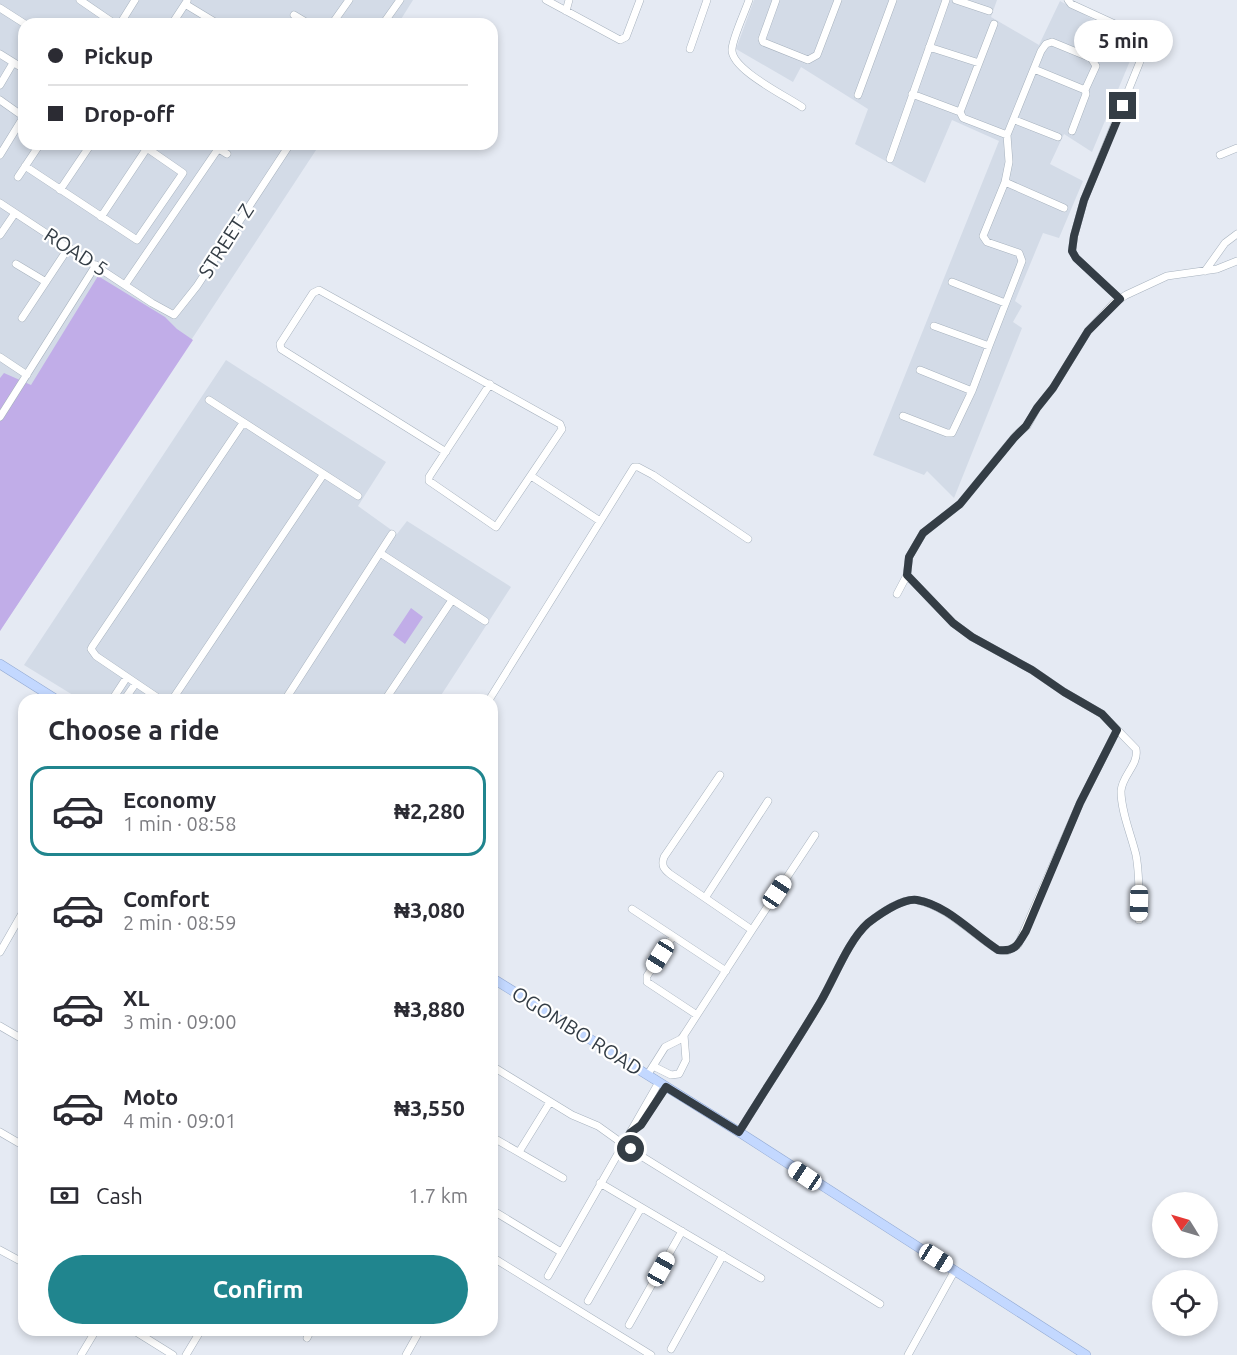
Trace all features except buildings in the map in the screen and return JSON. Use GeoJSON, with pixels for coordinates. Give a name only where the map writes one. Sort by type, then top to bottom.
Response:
{"type":"FeatureCollection","features":[{"type":"Feature","properties":{"kind":"main road"},"geometry":{"type":"LineString","coordinates":[[0,664],[48,694]]}},
{"type":"Feature","properties":{"kind":"main road","name":"OGOMBO ROAD"},"geometry":{"type":"LineString","coordinates":[[498,981],[650,1070],[662,1084],[1086,1355]]}},
{"type":"Feature","properties":{"kind":"street"},"geometry":{"type":"LineString","coordinates":[[122,18],[135,0]]}},
{"type":"Feature","properties":{"kind":"street"},"geometry":{"type":"LineString","coordinates":[[336,18],[349,0]]}},
{"type":"Feature","properties":{"kind":"street"},"geometry":{"type":"LineString","coordinates":[[387,18],[400,0]]}},
{"type":"Feature","properties":{"kind":"street"},"geometry":{"type":"LineString","coordinates":[[546,0],[620,40],[626,37],[640,0]]}},
{"type":"Feature","properties":{"kind":"street"},"geometry":{"type":"LineString","coordinates":[[566,11],[569,0]]}},
{"type":"Feature","properties":{"kind":"street"},"geometry":{"type":"LineString","coordinates":[[690,49],[707,0]]}},
{"type":"Feature","properties":{"kind":"street"},"geometry":{"type":"LineString","coordinates":[[749,0],[732,49],[733,59],[744,70],[802,107]]}},
{"type":"Feature","properties":{"kind":"street"},"geometry":{"type":"LineString","coordinates":[[776,0],[762,39],[763,42],[808,60],[817,55],[838,0]]}},
{"type":"Feature","properties":{"kind":"street"},"geometry":{"type":"LineString","coordinates":[[858,95],[893,0]]}},
{"type":"Feature","properties":{"kind":"street"},"geometry":{"type":"LineString","coordinates":[[890,159],[946,0]]}},
{"type":"Feature","properties":{"kind":"street"},"geometry":{"type":"LineString","coordinates":[[956,0],[989,11]]}},
{"type":"Feature","properties":{"kind":"street"},"geometry":{"type":"LineString","coordinates":[[1068,0],[1071,4],[1139,36],[1144,43],[1144,51],[1084,200],[1072,251],[1076,258],[1120,299]]}},
{"type":"Feature","properties":{"kind":"street"},"geometry":{"type":"LineString","coordinates":[[82,1],[109,18]]}},
{"type":"Feature","properties":{"kind":"street"},"geometry":{"type":"LineString","coordinates":[[176,18],[186,2],[209,18]]}},
{"type":"Feature","properties":{"kind":"street"},"geometry":{"type":"LineString","coordinates":[[0,8],[18,20]]}},
{"type":"Feature","properties":{"kind":"street"},"geometry":{"type":"LineString","coordinates":[[294,15],[299,18]]}},
{"type":"Feature","properties":{"kind":"street"},"geometry":{"type":"LineString","coordinates":[[960,112],[994,24]]}},
{"type":"Feature","properties":{"kind":"street"},"geometry":{"type":"LineString","coordinates":[[903,416],[952,433],[972,391],[1022,261],[1019,253],[987,242],[983,236],[1005,182],[1009,162],[1007,135],[1043,47],[1052,42],[1091,58],[1096,66],[1085,90],[1086,94],[1072,131]]}},
{"type":"Feature","properties":{"kind":"street"},"geometry":{"type":"LineString","coordinates":[[929,47],[979,63]]}},
{"type":"Feature","properties":{"kind":"street"},"geometry":{"type":"LineString","coordinates":[[0,54],[18,66]]}},
{"type":"Feature","properties":{"kind":"street"},"geometry":{"type":"LineString","coordinates":[[0,85],[13,63]]}},
{"type":"Feature","properties":{"kind":"street"},"geometry":{"type":"LineString","coordinates":[[1034,69],[1085,90]]}},
{"type":"Feature","properties":{"kind":"street"},"geometry":{"type":"LineString","coordinates":[[912,94],[960,112],[963,118],[1007,135]]}},
{"type":"Feature","properties":{"kind":"street"},"geometry":{"type":"LineString","coordinates":[[0,100],[18,113]]}},
{"type":"Feature","properties":{"kind":"street"},"geometry":{"type":"LineString","coordinates":[[1015,120],[1058,137]]}},
{"type":"Feature","properties":{"kind":"street"},"geometry":{"type":"LineString","coordinates":[[0,155],[18,126]]}},
{"type":"Feature","properties":{"kind":"street"},"geometry":{"type":"LineString","coordinates":[[1220,155],[1237,148]]}},
{"type":"Feature","properties":{"kind":"street"},"geometry":{"type":"LineString","coordinates":[[18,177],[36,150]]}},
{"type":"Feature","properties":{"kind":"street"},"geometry":{"type":"LineString","coordinates":[[60,190],[87,150]]}},
{"type":"Feature","properties":{"kind":"street"},"geometry":{"type":"LineString","coordinates":[[101,217],[142,150]]}},
{"type":"Feature","properties":{"kind":"street"},"geometry":{"type":"LineString","coordinates":[[25,166],[137,240],[183,176],[182,171],[150,150]]}},
{"type":"Feature","properties":{"kind":"street"},"geometry":{"type":"LineString","coordinates":[[125,285],[218,150]]}},
{"type":"Feature","properties":{"kind":"street"},"geometry":{"type":"LineString","coordinates":[[221,150],[227,154]]}},
{"type":"Feature","properties":{"kind":"street","name":"STREET Z"},"geometry":{"type":"LineString","coordinates":[[152,303],[170,315],[177,314],[286,150]]}},
{"type":"Feature","properties":{"kind":"street"},"geometry":{"type":"LineString","coordinates":[[1005,182],[1064,208]]}},
{"type":"Feature","properties":{"kind":"street","name":"ROAD 5"},"geometry":{"type":"LineString","coordinates":[[0,203],[152,303]]}},
{"type":"Feature","properties":{"kind":"street"},"geometry":{"type":"LineString","coordinates":[[0,235],[15,213]]}},
{"type":"Feature","properties":{"kind":"street"},"geometry":{"type":"LineString","coordinates":[[1205,271],[1225,243],[1237,234]]}},
{"type":"Feature","properties":{"kind":"street"},"geometry":{"type":"LineString","coordinates":[[22,318],[69,247]]}},
{"type":"Feature","properties":{"kind":"street"},"geometry":{"type":"LineString","coordinates":[[897,594],[907,575],[909,557],[923,533],[960,504],[1026,426],[1053,388],[1088,331],[1120,299],[1167,276],[1205,271],[1237,261]]}},
{"type":"Feature","properties":{"kind":"street"},"geometry":{"type":"LineString","coordinates":[[16,264],[46,282]]}},
{"type":"Feature","properties":{"kind":"street"},"geometry":{"type":"LineString","coordinates":[[0,417],[96,265]]}},
{"type":"Feature","properties":{"kind":"street"},"geometry":{"type":"LineString","coordinates":[[952,282],[1005,303]]}},
{"type":"Feature","properties":{"kind":"street"},"geometry":{"type":"LineString","coordinates":[[446,452],[281,349],[280,344],[313,293],[319,291],[490,384],[562,426],[498,526],[494,526],[429,481],[429,477],[446,452],[490,384]]}},
{"type":"Feature","properties":{"kind":"street"},"geometry":{"type":"LineString","coordinates":[[934,326],[989,346]]}},
{"type":"Feature","properties":{"kind":"street"},"geometry":{"type":"LineString","coordinates":[[0,357],[27,375]]}},
{"type":"Feature","properties":{"kind":"street"},"geometry":{"type":"LineString","coordinates":[[920,370],[972,391]]}},
{"type":"Feature","properties":{"kind":"street"},"geometry":{"type":"LineString","coordinates":[[209,400],[358,496]]}},
{"type":"Feature","properties":{"kind":"street"},"geometry":{"type":"LineString","coordinates":[[152,694],[96,656],[92,646],[243,423]]}},
{"type":"Feature","properties":{"kind":"street"},"geometry":{"type":"LineString","coordinates":[[493,694],[632,469],[636,467],[653,475],[748,539]]}},
{"type":"Feature","properties":{"kind":"street"},"geometry":{"type":"LineString","coordinates":[[176,694],[323,475]]}},
{"type":"Feature","properties":{"kind":"street"},"geometry":{"type":"LineString","coordinates":[[531,476],[600,521]]}},
{"type":"Feature","properties":{"kind":"street"},"geometry":{"type":"LineString","coordinates":[[291,694],[392,534]]}},
{"type":"Feature","properties":{"kind":"street"},"geometry":{"type":"LineString","coordinates":[[380,553],[485,621]]}},
{"type":"Feature","properties":{"kind":"street"},"geometry":{"type":"LineString","coordinates":[[907,575],[953,623],[972,637],[1032,670],[1102,714],[1131,742],[1137,753],[1134,764],[1124,780],[1121,794],[1136,857],[1140,885],[1139,920]]}},
{"type":"Feature","properties":{"kind":"street"},"geometry":{"type":"LineString","coordinates":[[389,694],[452,600]]}},
{"type":"Feature","properties":{"kind":"street"},"geometry":{"type":"LineString","coordinates":[[116,694],[127,677]]}},
{"type":"Feature","properties":{"kind":"street"},"geometry":{"type":"LineString","coordinates":[[128,694],[135,683]]}},
{"type":"Feature","properties":{"kind":"street"},"geometry":{"type":"LineString","coordinates":[[739,1132],[822,1000],[854,941],[868,924],[881,915],[901,904],[915,900],[946,913],[998,950],[1014,949],[1018,945],[1080,803],[1117,730]]}},
{"type":"Feature","properties":{"kind":"street"},"geometry":{"type":"LineString","coordinates":[[720,775],[664,857],[662,864],[670,874],[752,930]]}},
{"type":"Feature","properties":{"kind":"street"},"geometry":{"type":"LineString","coordinates":[[705,898],[768,801]]}},
{"type":"Feature","properties":{"kind":"street"},"geometry":{"type":"LineString","coordinates":[[684,1035],[686,1060],[679,1074],[670,1075],[650,1070],[665,1047],[684,1035],[815,836]]}},
{"type":"Feature","properties":{"kind":"street"},"geometry":{"type":"LineString","coordinates":[[632,909],[726,971]]}},
{"type":"Feature","properties":{"kind":"street"},"geometry":{"type":"LineString","coordinates":[[0,952],[18,920]]}},
{"type":"Feature","properties":{"kind":"street"},"geometry":{"type":"LineString","coordinates":[[673,936],[646,979],[650,985],[698,1015]]}},
{"type":"Feature","properties":{"kind":"street"},"geometry":{"type":"LineString","coordinates":[[0,1026],[18,1036]]}},
{"type":"Feature","properties":{"kind":"street"},"geometry":{"type":"LineString","coordinates":[[498,1070],[578,1118],[590,1121],[625,1143],[633,1151],[880,1304]]}},
{"type":"Feature","properties":{"kind":"street"},"geometry":{"type":"LineString","coordinates":[[548,1276],[630,1133],[662,1084]]}},
{"type":"Feature","properties":{"kind":"street"},"geometry":{"type":"LineString","coordinates":[[519,1152],[550,1102]]}},
{"type":"Feature","properties":{"kind":"street"},"geometry":{"type":"LineString","coordinates":[[0,1132],[18,1142]]}},
{"type":"Feature","properties":{"kind":"street"},"geometry":{"type":"LineString","coordinates":[[498,1140],[563,1178]]}},
{"type":"Feature","properties":{"kind":"street"},"geometry":{"type":"LineString","coordinates":[[600,1184],[761,1278]]}},
{"type":"Feature","properties":{"kind":"street"},"geometry":{"type":"LineString","coordinates":[[588,1301],[641,1208]]}},
{"type":"Feature","properties":{"kind":"street"},"geometry":{"type":"LineString","coordinates":[[498,1214],[561,1252]]}},
{"type":"Feature","properties":{"kind":"street"},"geometry":{"type":"LineString","coordinates":[[629,1325],[682,1231]]}},
{"type":"Feature","properties":{"kind":"street"},"geometry":{"type":"LineString","coordinates":[[0,1250],[18,1260]]}},
{"type":"Feature","properties":{"kind":"street"},"geometry":{"type":"LineString","coordinates":[[671,1349],[723,1255]]}},
{"type":"Feature","properties":{"kind":"street"},"geometry":{"type":"LineString","coordinates":[[498,1261],[651,1355]]}},
{"type":"Feature","properties":{"kind":"street"},"geometry":{"type":"LineString","coordinates":[[908,1355],[956,1270]]}},
{"type":"Feature","properties":{"kind":"street"},"geometry":{"type":"LineString","coordinates":[[81,1355],[92,1336]]}},
{"type":"Feature","properties":{"kind":"street"},"geometry":{"type":"LineString","coordinates":[[143,1336],[173,1355]]}},
{"type":"Feature","properties":{"kind":"street"},"geometry":{"type":"LineString","coordinates":[[186,1355],[197,1336]]}},
{"type":"Feature","properties":{"kind":"street"},"geometry":{"type":"LineString","coordinates":[[406,1355],[417,1336]]}},
{"type":"Feature","properties":{"kind":"shaded area"},"geometry":{"type":"Polygon","coordinates":[[[0,0],[413,0],[402,18],[18,18],[18,150],[316,150],[0,631],[0,0]]]}},
{"type":"Feature","properties":{"kind":"shaded area"},"geometry":{"type":"Polygon","coordinates":[[[754,0],[997,0],[991,17],[1039,45],[1060,1],[1137,44],[1092,152],[1064,134],[1050,164],[1083,181],[1059,238],[1043,233],[1015,301],[1022,306],[1013,322],[1022,328],[954,498],[927,471],[924,475],[873,455],[999,141],[952,120],[925,183],[855,144],[868,109],[801,67],[793,82],[736,49],[754,0]]]}},
{"type":"Feature","properties":{"kind":"shaded area"},"geometry":{"type":"Polygon","coordinates":[[[98,276],[165,317],[193,340],[0,631],[0,378],[4,373],[31,385],[98,276]]]}},
{"type":"Feature","properties":{"kind":"shaded area"},"geometry":{"type":"Polygon","coordinates":[[[226,360],[386,462],[358,506],[397,534],[407,521],[511,587],[442,694],[71,694],[24,665],[226,360]]]}},
{"type":"Feature","properties":{"kind":"shaded area"},"geometry":{"type":"Polygon","coordinates":[[[411,608],[423,617],[405,644],[393,635],[411,608]]]}},
{"type":"Feature","properties":{"kind":"route"},"geometry":{"type":"LineString","coordinates":[[631,1149],[625,1143],[630,1133],[641,1125],[666,1087],[739,1132],[822,1000],[854,941],[868,924],[894,907],[915,900],[928,904],[946,913],[998,950],[1014,949],[1026,931],[1080,803],[1117,730],[1102,714],[1032,670],[972,637],[953,623],[907,575],[909,557],[923,533],[960,504],[1026,426],[1053,388],[1088,331],[1120,299],[1096,279],[1072,251],[1084,200],[1123,106]]}}]}
